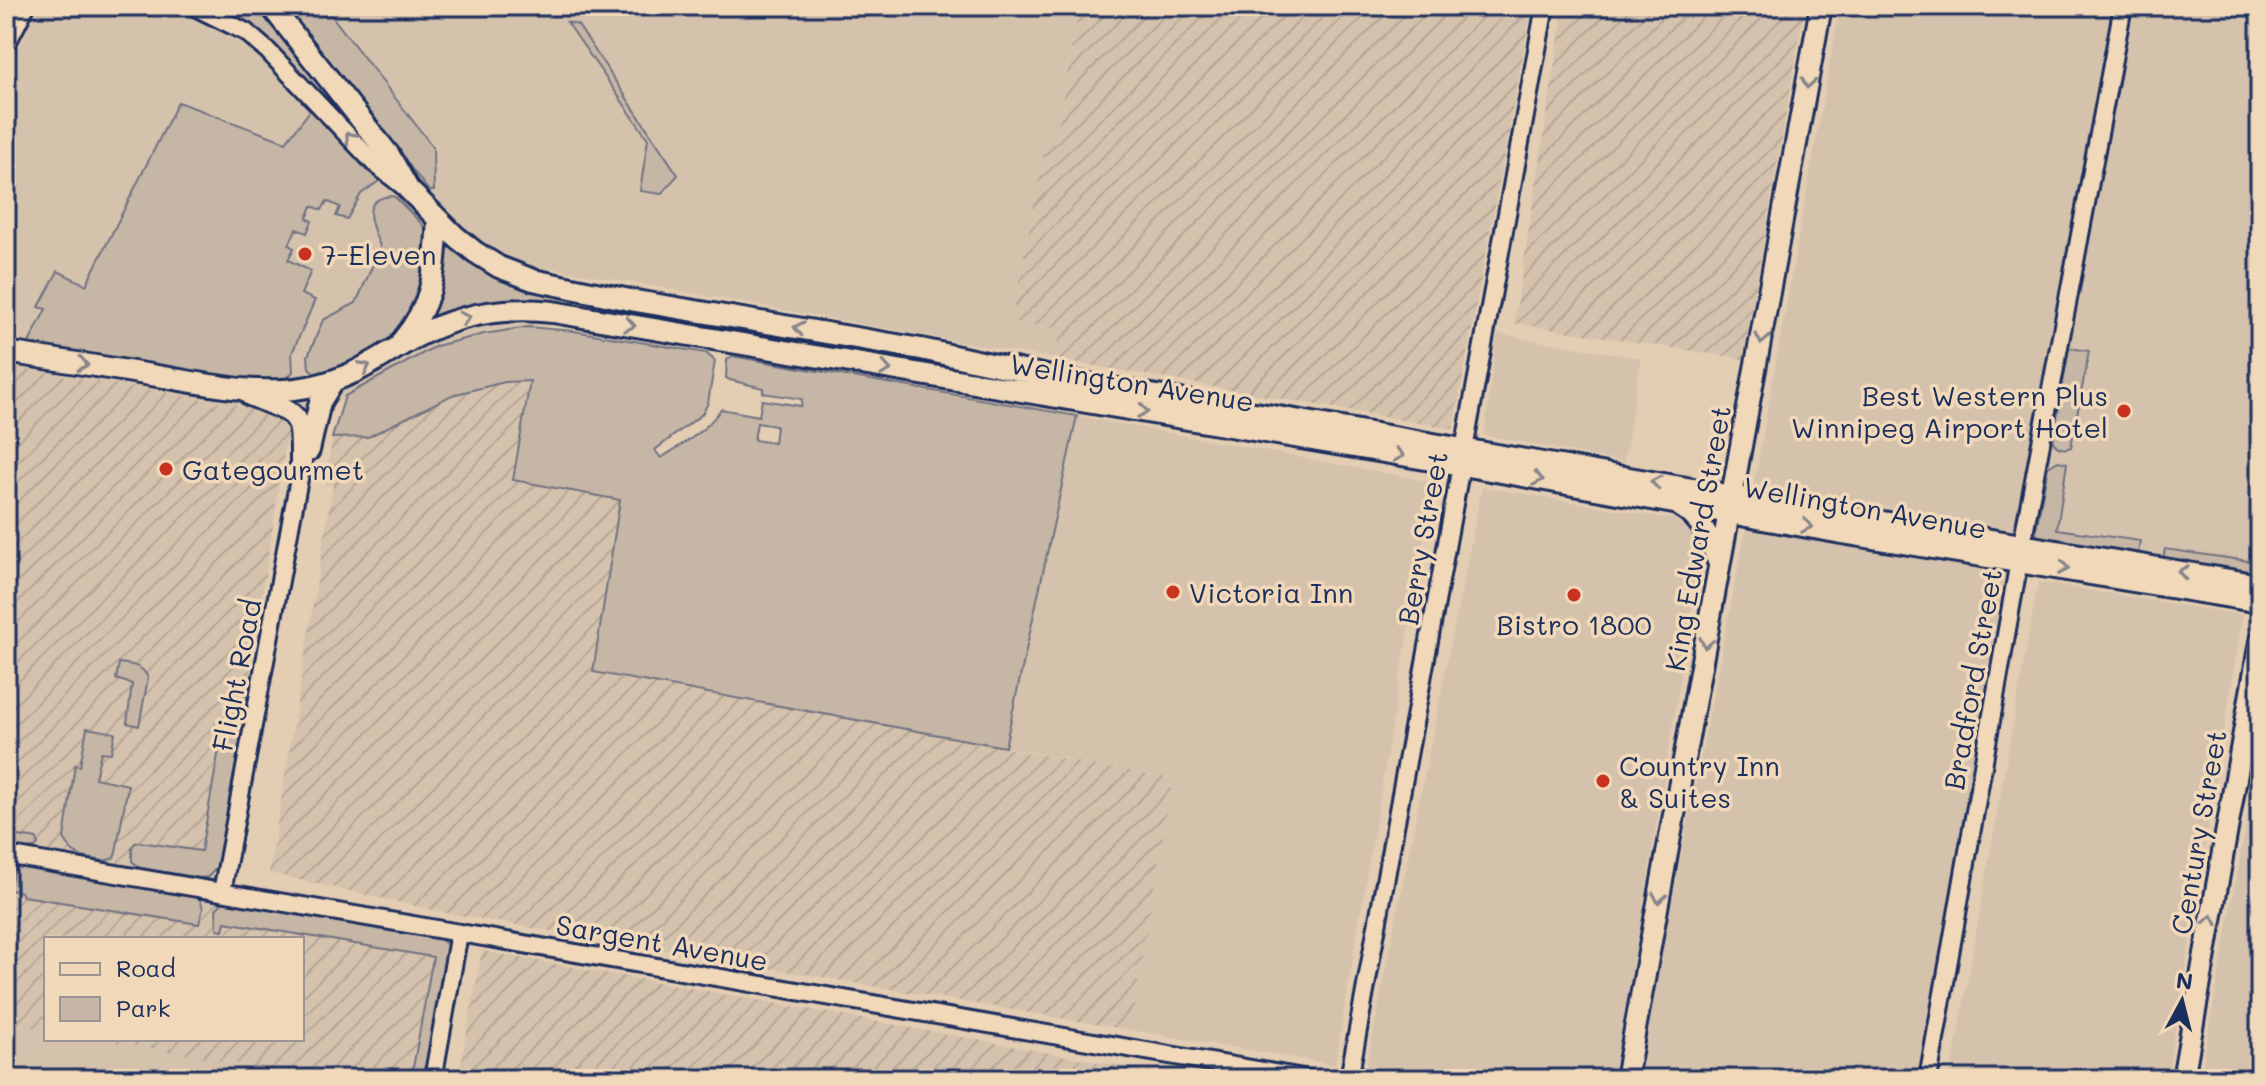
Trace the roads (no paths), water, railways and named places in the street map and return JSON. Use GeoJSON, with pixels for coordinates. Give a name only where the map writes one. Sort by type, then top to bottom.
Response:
{"type":"FeatureCollection","features":[{"type":"Feature","properties":{"kind":"main road","name":"Wellington Avenue"},"geometry":{"type":"LineString","coordinates":[[271,6],[389,155],[408,189],[438,220],[484,259],[515,274],[550,285],[921,349],[1097,394],[1844,524],[2260,585]]}},
{"type":"Feature","properties":{"kind":"main road","name":"King Edward Street"},"geometry":{"type":"LineString","coordinates":[[1626,1079],[1821,6]]}},
{"type":"Feature","properties":{"kind":"main road"},"geometry":{"type":"LineString","coordinates":[[395,350],[415,326],[429,298],[438,220]]}},
{"type":"Feature","properties":{"kind":"main road","name":"Wellington Avenue"},"geometry":{"type":"LineString","coordinates":[[6,352],[234,388],[283,390],[333,381],[358,371],[424,333],[466,317],[505,310],[538,310],[999,388],[1097,394]]}},
{"type":"Feature","properties":{"kind":"main road"},"geometry":{"type":"LineString","coordinates":[[301,468],[309,451],[320,402],[333,381]]}},
{"type":"Feature","properties":{"kind":"main road"},"geometry":{"type":"LineString","coordinates":[[234,388],[278,405],[297,419],[301,431],[301,468]]}},
{"type":"Feature","properties":{"kind":"main road","name":"Wellington Avenue"},"geometry":{"type":"LineString","coordinates":[[1463,457],[1668,503],[1732,504]]}},
{"type":"Feature","properties":{"kind":"main road"},"geometry":{"type":"LineString","coordinates":[[1668,503],[1683,508],[1703,526],[1720,566]]}},
{"type":"Feature","properties":{"kind":"main road","name":"Wellington Avenue"},"geometry":{"type":"LineString","coordinates":[[2021,552],[2260,602]]}},
{"type":"Feature","properties":{"kind":"main road","name":"Century Street"},"geometry":{"type":"LineString","coordinates":[[2183,1079],[2260,642]]}},
{"type":"Feature","properties":{"kind":"street"},"geometry":{"type":"LineString","coordinates":[[6,45],[26,6]]}},
{"type":"Feature","properties":{"kind":"street","name":"Wellington Avenue"},"geometry":{"type":"LineString","coordinates":[[193,6],[246,32],[268,51],[374,163],[408,189]]}},
{"type":"Feature","properties":{"kind":"street","name":"Berry Street"},"geometry":{"type":"LineString","coordinates":[[1349,1079],[1545,6]]}},
{"type":"Feature","properties":{"kind":"street","name":"Bradford Street"},"geometry":{"type":"LineString","coordinates":[[1928,1079],[2021,552],[2123,6]]}},
{"type":"Feature","properties":{"kind":"street","name":"Flight Road"},"geometry":{"type":"LineString","coordinates":[[222,892],[301,468]]}},
{"type":"Feature","properties":{"kind":"street","name":"Sargent Avenue"},"geometry":{"type":"LineString","coordinates":[[6,855],[1309,1079]]}},
{"type":"Feature","properties":{"kind":"street"},"geometry":{"type":"LineString","coordinates":[[433,1079],[459,933]]}},
{"type":"Feature","properties":{"kind":"place","name":"7-Eleven"},"geometry":{"type":"Point","coordinates":[305,254]}},
{"type":"Feature","properties":{"kind":"place","name":"Best Western Plus Winnipeg Airport Hotel"},"geometry":{"type":"Point","coordinates":[2124,411]}},
{"type":"Feature","properties":{"kind":"place","name":"Gategourmet"},"geometry":{"type":"Point","coordinates":[166,469]}},
{"type":"Feature","properties":{"kind":"place","name":"Victoria Inn"},"geometry":{"type":"Point","coordinates":[1173,592]}},
{"type":"Feature","properties":{"kind":"place","name":"Bistro 1800"},"geometry":{"type":"Point","coordinates":[1574,595]}},
{"type":"Feature","properties":{"kind":"place","name":"Country Inn & Suites"},"geometry":{"type":"Point","coordinates":[1603,781]}}]}
